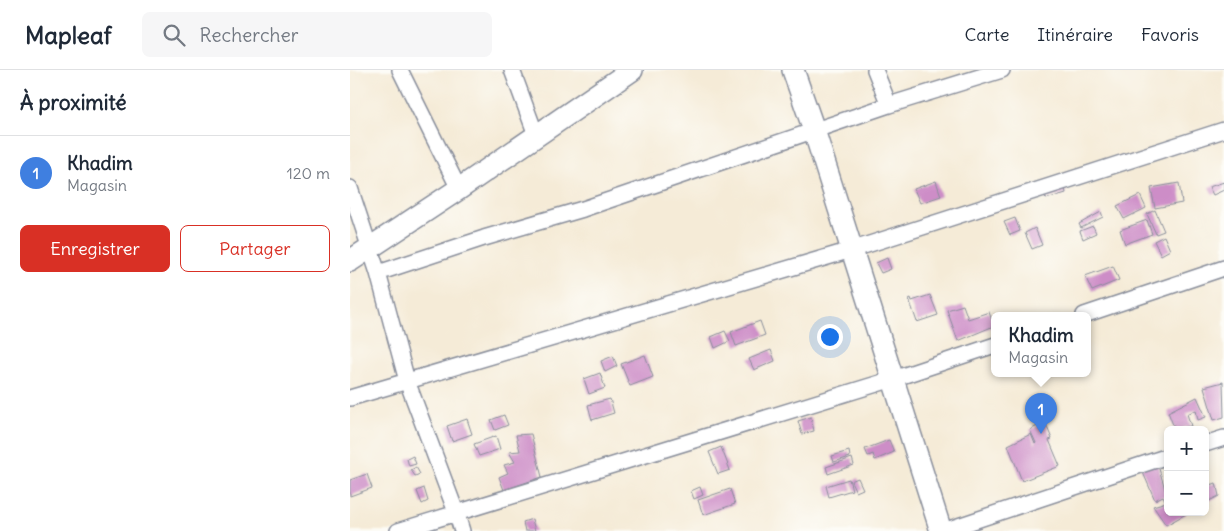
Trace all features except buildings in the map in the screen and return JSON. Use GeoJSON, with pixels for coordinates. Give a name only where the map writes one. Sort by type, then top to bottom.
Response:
{"type":"FeatureCollection","features":[{"type":"Feature","properties":{"kind":"main road"},"geometry":{"type":"LineString","coordinates":[[350,261],[459,189],[632,70]]}},
{"type":"Feature","properties":{"kind":"main road"},"geometry":{"type":"LineString","coordinates":[[793,70],[814,130],[942,531]]}},
{"type":"Feature","properties":{"kind":"street"},"geometry":{"type":"LineString","coordinates":[[400,70],[459,189]]}},
{"type":"Feature","properties":{"kind":"street"},"geometry":{"type":"LineString","coordinates":[[512,70],[536,136]]}},
{"type":"Feature","properties":{"kind":"street"},"geometry":{"type":"LineString","coordinates":[[875,70],[889,105]]}},
{"type":"Feature","properties":{"kind":"street"},"geometry":{"type":"LineString","coordinates":[[378,273],[484,238],[583,209],[889,105],[1001,70]]}},
{"type":"Feature","properties":{"kind":"street"},"geometry":{"type":"LineString","coordinates":[[350,398],[851,250],[1224,130]]}},
{"type":"Feature","properties":{"kind":"street"},"geometry":{"type":"LineString","coordinates":[[350,188],[378,273],[407,381],[462,531]]}},
{"type":"Feature","properties":{"kind":"street"},"geometry":{"type":"LineString","coordinates":[[1091,313],[1224,268]]}},
{"type":"Feature","properties":{"kind":"street"},"geometry":{"type":"LineString","coordinates":[[398,531],[893,379],[991,346]]}},
{"type":"Feature","properties":{"kind":"street"},"geometry":{"type":"LineString","coordinates":[[1209,443],[1224,438]]}},
{"type":"Feature","properties":{"kind":"street"},"geometry":{"type":"LineString","coordinates":[[942,531],[1164,457]]}},
{"type":"Feature","properties":{"kind":"place","name":"Khadim"},"geometry":{"type":"Point","coordinates":[1041,434]}}]}
